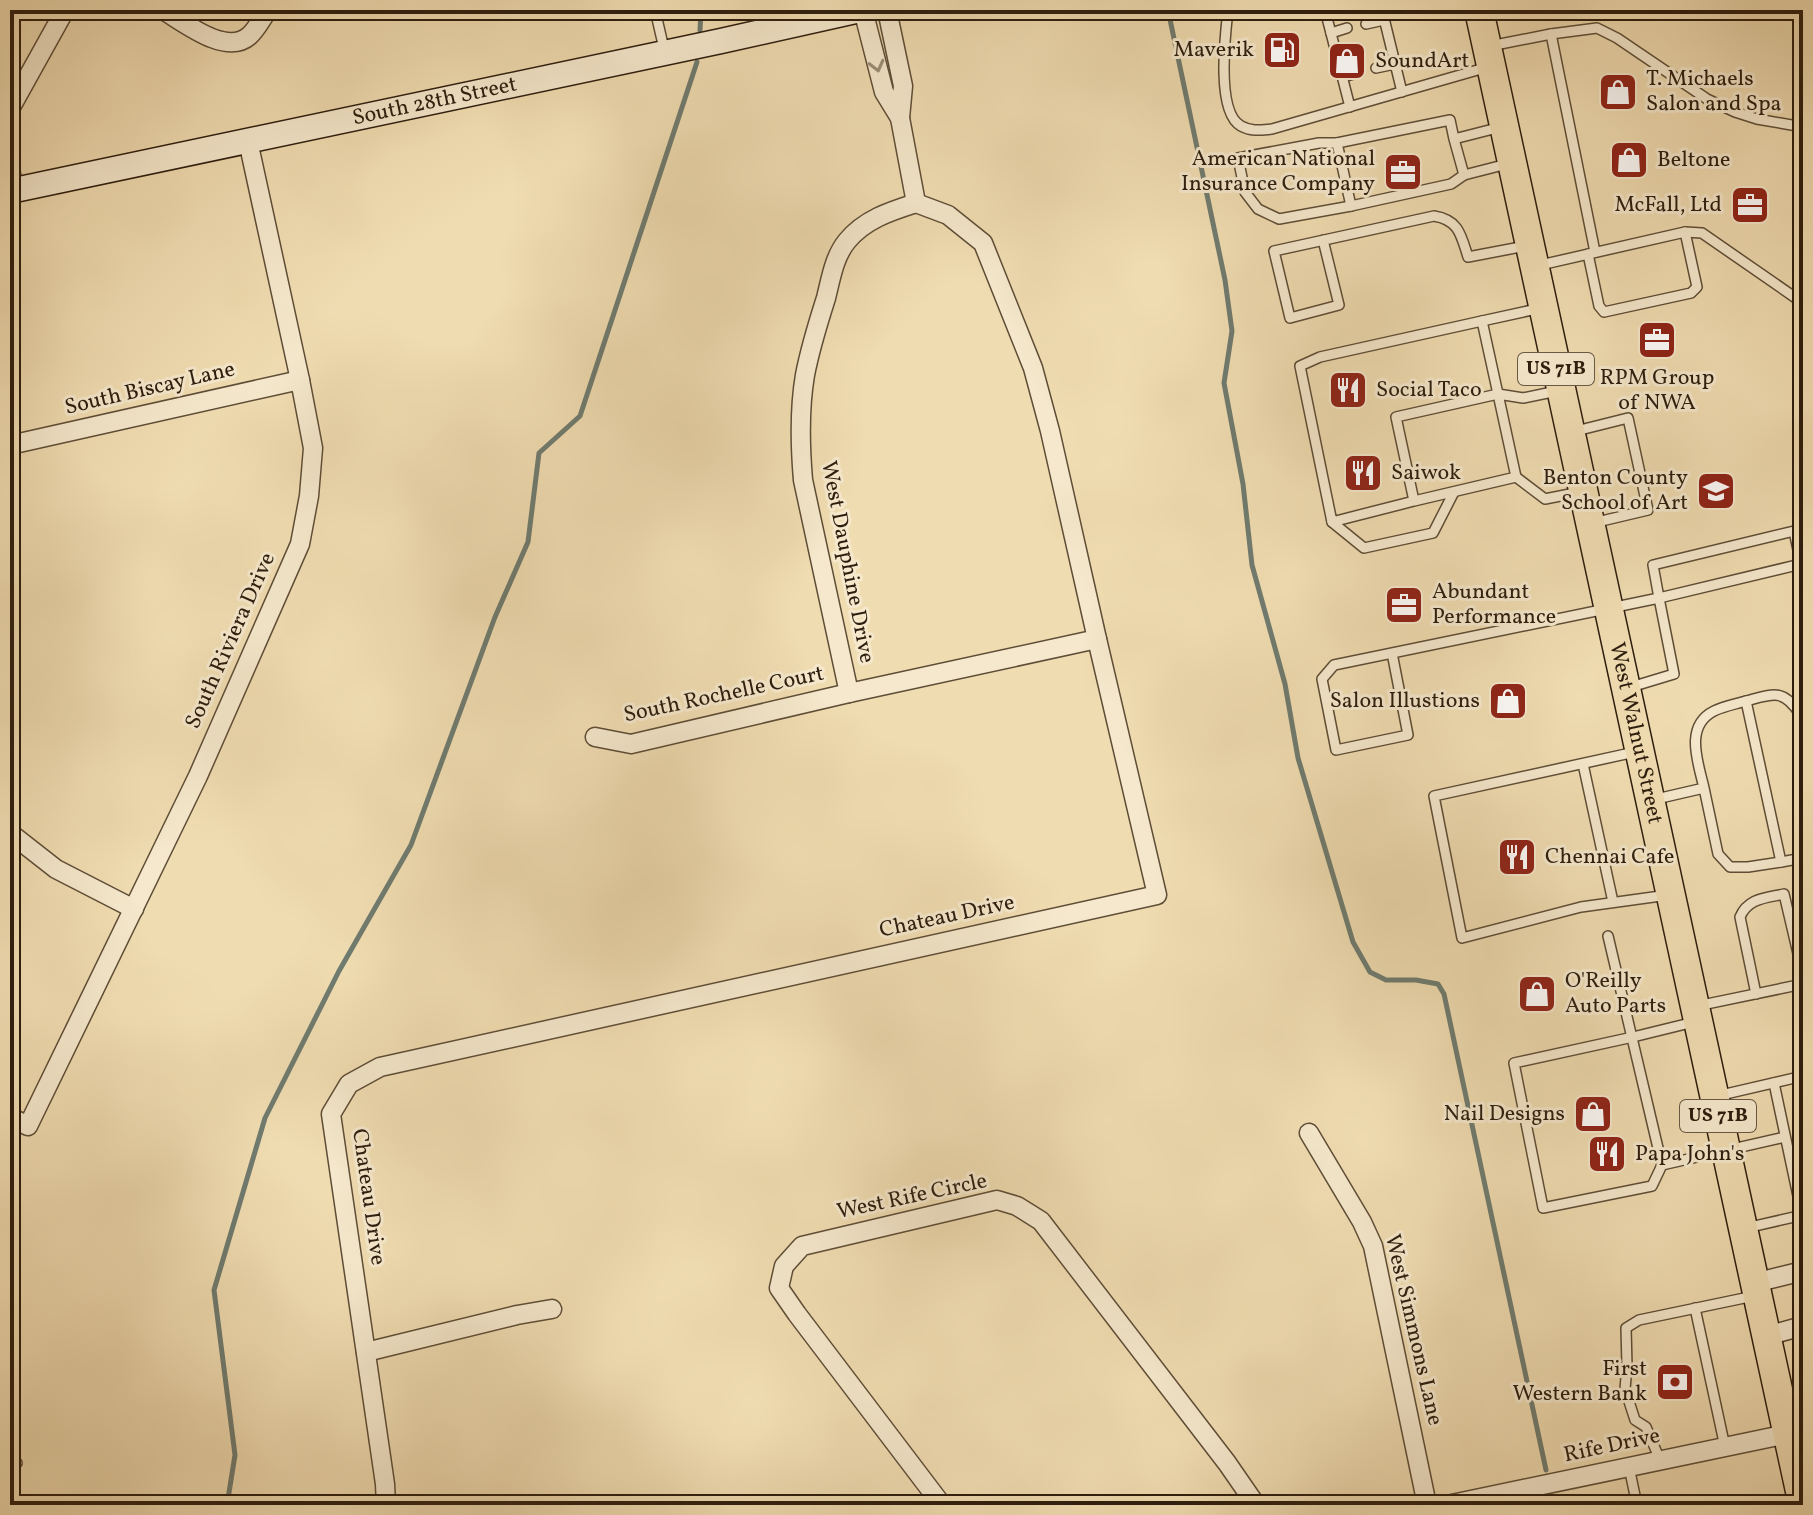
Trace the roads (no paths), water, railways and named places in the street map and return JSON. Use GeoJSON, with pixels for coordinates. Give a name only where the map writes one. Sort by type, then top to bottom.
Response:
{"type":"FeatureCollection","features":[{"type":"Feature","properties":{"kind":"main road","name":"West Walnut Street"},"geometry":{"type":"LineString","coordinates":[[1479,10],[1787,1434],[1798,1460],[1803,1505]]}},
{"type":"Feature","properties":{"kind":"street"},"geometry":{"type":"LineString","coordinates":[[10,109],[65,10]]}},
{"type":"Feature","properties":{"kind":"street"},"geometry":{"type":"LineString","coordinates":[[163,10],[222,43],[247,38],[268,10]]}},
{"type":"Feature","properties":{"kind":"street"},"geometry":{"type":"LineString","coordinates":[[862,10],[884,92],[900,118]]}},
{"type":"Feature","properties":{"kind":"street","name":"South 28th Street"},"geometry":{"type":"LineString","coordinates":[[11,184],[248,141],[862,10]]}},
{"type":"Feature","properties":{"kind":"street"},"geometry":{"type":"LineString","coordinates":[[887,10],[903,86],[900,118],[916,203]]}},
{"type":"Feature","properties":{"kind":"street","name":"South Riviera Drive"},"geometry":{"type":"LineString","coordinates":[[10,1117],[28,1126],[198,776],[300,544],[309,496],[313,448],[248,141]]}},
{"type":"Feature","properties":{"kind":"street","name":"Chateau Drive"},"geometry":{"type":"LineString","coordinates":[[386,1505],[331,1114],[349,1084],[380,1067],[1157,895],[1033,368],[983,243],[948,215],[916,203]]}},
{"type":"Feature","properties":{"kind":"street","name":"West Dauphine Drive"},"geometry":{"type":"LineString","coordinates":[[849,693],[803,480],[800,436],[805,377],[835,262],[847,241],[885,212],[916,203]]}},
{"type":"Feature","properties":{"kind":"street","name":"South Biscay Lane"},"geometry":{"type":"LineString","coordinates":[[10,445],[300,380]]}},
{"type":"Feature","properties":{"kind":"street","name":"South Rochelle Court"},"geometry":{"type":"LineString","coordinates":[[595,737],[631,744],[1097,639]]}},
{"type":"Feature","properties":{"kind":"street"},"geometry":{"type":"LineString","coordinates":[[10,833],[56,869],[134,909]]}},
{"type":"Feature","properties":{"kind":"street","name":"West Simmons Lane"},"geometry":{"type":"LineString","coordinates":[[1309,1133],[1373,1246],[1427,1505]]}},
{"type":"Feature","properties":{"kind":"street","name":"West Rife Circle"},"geometry":{"type":"LineString","coordinates":[[942,1505],[779,1288],[784,1266],[802,1246],[997,1200],[1017,1206],[1041,1221],[1256,1505]]}},
{"type":"Feature","properties":{"kind":"street"},"geometry":{"type":"LineString","coordinates":[[1756,1289],[1803,1271]]}},
{"type":"Feature","properties":{"kind":"street"},"geometry":{"type":"LineString","coordinates":[[366,1352],[552,1309]]}},
{"type":"Feature","properties":{"kind":"street"},"geometry":{"type":"LineString","coordinates":[[1766,1336],[1803,1326]]}},
{"type":"Feature","properties":{"kind":"street","name":"Rife Drive"},"geometry":{"type":"LineString","coordinates":[[1447,1505],[1787,1434]]}},
{"type":"Feature","properties":{"kind":"lane"},"geometry":{"type":"LineString","coordinates":[[655,10],[665,53]]}},
{"type":"Feature","properties":{"kind":"lane"},"geometry":{"type":"LineString","coordinates":[[1228,10],[1224,83],[1228,106],[1238,125],[1254,131],[1272,129],[1402,92],[1551,34],[1597,28],[1617,38],[1707,99],[1757,119],[1803,127]]}},
{"type":"Feature","properties":{"kind":"lane"},"geometry":{"type":"LineString","coordinates":[[1325,10],[1350,107]]}},
{"type":"Feature","properties":{"kind":"lane"},"geometry":{"type":"LineString","coordinates":[[1366,24],[1383,15],[1402,92]]}},
{"type":"Feature","properties":{"kind":"lane"},"geometry":{"type":"LineString","coordinates":[[1331,33],[1347,28]]}},
{"type":"Feature","properties":{"kind":"lane"},"geometry":{"type":"LineString","coordinates":[[1551,34],[1599,306],[1604,312],[1691,293],[1697,287],[1685,232]]}},
{"type":"Feature","properties":{"kind":"lane"},"geometry":{"type":"LineString","coordinates":[[1376,68],[1395,64]]}},
{"type":"Feature","properties":{"kind":"lane"},"geometry":{"type":"LineString","coordinates":[[1343,77],[1357,73]]}},
{"type":"Feature","properties":{"kind":"lane"},"geometry":{"type":"LineString","coordinates":[[1464,175],[1450,120],[1337,143],[1319,143],[1238,158],[1245,192],[1258,209],[1279,219],[1451,184],[1464,175],[1512,163]]}},
{"type":"Feature","properties":{"kind":"lane"},"geometry":{"type":"LineString","coordinates":[[1454,139],[1504,126]]}},
{"type":"Feature","properties":{"kind":"lane"},"geometry":{"type":"LineString","coordinates":[[1337,143],[1351,206]]}},
{"type":"Feature","properties":{"kind":"lane"},"geometry":{"type":"LineString","coordinates":[[1323,240],[1339,305],[1290,318],[1274,251],[1323,240],[1434,216],[1453,222],[1460,232],[1468,257],[1591,253],[1685,232],[1702,233],[1803,303]]}},
{"type":"Feature","properties":{"kind":"lane"},"geometry":{"type":"LineString","coordinates":[[1454,492],[1433,533],[1364,548],[1332,522],[1300,366],[1320,357],[1543,308]]}},
{"type":"Feature","properties":{"kind":"lane"},"geometry":{"type":"LineString","coordinates":[[1482,321],[1516,477],[1545,499],[1582,491]]}},
{"type":"Feature","properties":{"kind":"lane"},"geometry":{"type":"LineString","coordinates":[[1414,501],[1396,417],[1498,394],[1523,398],[1561,391]]}},
{"type":"Feature","properties":{"kind":"lane"},"geometry":{"type":"LineString","coordinates":[[1570,432],[1628,418],[1648,510],[1590,524]]}},
{"type":"Feature","properties":{"kind":"lane"},"geometry":{"type":"LineString","coordinates":[[1332,522],[1516,477]]}},
{"type":"Feature","properties":{"kind":"lane"},"geometry":{"type":"LineString","coordinates":[[1392,653],[1408,735],[1336,750],[1322,679],[1334,665],[1607,608],[1659,598],[1801,564],[1794,531],[1653,565],[1659,598],[1674,674],[1625,688]]}},
{"type":"Feature","properties":{"kind":"lane"},"geometry":{"type":"LineString","coordinates":[[1800,714],[1791,700],[1773,694],[1746,701],[1713,711],[1698,726],[1694,744],[1718,854],[1730,867],[1803,858]]}},
{"type":"Feature","properties":{"kind":"lane"},"geometry":{"type":"LineString","coordinates":[[1746,701],[1781,862]]}},
{"type":"Feature","properties":{"kind":"lane"},"geometry":{"type":"LineString","coordinates":[[1638,751],[1434,796],[1462,938],[1581,907],[1670,895]]}},
{"type":"Feature","properties":{"kind":"lane"},"geometry":{"type":"LineString","coordinates":[[1583,764],[1613,902]]}},
{"type":"Feature","properties":{"kind":"lane"},"geometry":{"type":"LineString","coordinates":[[1649,801],[1704,788]]}},
{"type":"Feature","properties":{"kind":"lane"},"geometry":{"type":"LineString","coordinates":[[1756,994],[1740,917],[1750,902],[1784,894],[1803,975]]}},
{"type":"Feature","properties":{"kind":"lane"},"geometry":{"type":"LineString","coordinates":[[1608,936],[1633,1037],[1662,1165],[1652,1186],[1543,1208],[1514,1063],[1633,1037],[1756,994],[1803,984]]}},
{"type":"Feature","properties":{"kind":"lane"},"geometry":{"type":"LineString","coordinates":[[1714,1096],[1803,1076]]}},
{"type":"Feature","properties":{"kind":"lane"},"geometry":{"type":"LineString","coordinates":[[1742,1229],[1802,1215],[1774,1083]]}},
{"type":"Feature","properties":{"kind":"lane"},"geometry":{"type":"LineString","coordinates":[[1662,1165],[1785,1137]]}},
{"type":"Feature","properties":{"kind":"lane"},"geometry":{"type":"LineString","coordinates":[[1660,1460],[1646,1427],[1635,1420],[1625,1389],[1626,1328],[1639,1320],[1695,1308],[1756,1289]]}},
{"type":"Feature","properties":{"kind":"lane"},"geometry":{"type":"LineString","coordinates":[[1695,1308],[1725,1447]]}},
{"type":"Feature","properties":{"kind":"lane"},"geometry":{"type":"LineString","coordinates":[[1629,1467],[1637,1505]]}},
{"type":"Feature","properties":{"kind":"waterway"},"geometry":{"type":"LineString","coordinates":[[700,30],[701,10]]}},
{"type":"Feature","properties":{"kind":"waterway"},"geometry":{"type":"LineString","coordinates":[[1168,10],[1225,280],[1232,331],[1224,383],[1243,484],[1252,565],[1285,684],[1298,758],[1353,942],[1370,972],[1386,980],[1438,984],[1444,994],[1546,1470]]}},
{"type":"Feature","properties":{"kind":"waterway"},"geometry":{"type":"LineString","coordinates":[[227,1505],[235,1455],[214,1290],[265,1118],[339,971],[411,845],[495,617],[528,542],[539,453],[580,416],[697,62]]}},
{"type":"Feature","properties":{"kind":"waterway"},"geometry":{"type":"LineString","coordinates":[[1552,1497],[1554,1505]]}},
{"type":"Feature","properties":{"kind":"place","name":"Maverik"},"geometry":{"type":"Point","coordinates":[1282,50]}},
{"type":"Feature","properties":{"kind":"place","name":"SoundArt"},"geometry":{"type":"Point","coordinates":[1347,61]}},
{"type":"Feature","properties":{"kind":"place","name":"T. Michaels Salon and Spa"},"geometry":{"type":"Point","coordinates":[1618,92]}},
{"type":"Feature","properties":{"kind":"place","name":"Beltone"},"geometry":{"type":"Point","coordinates":[1629,160]}},
{"type":"Feature","properties":{"kind":"place","name":"American National Insurance Company"},"geometry":{"type":"Point","coordinates":[1403,172]}},
{"type":"Feature","properties":{"kind":"place","name":"McFall, Ltd"},"geometry":{"type":"Point","coordinates":[1750,205]}},
{"type":"Feature","properties":{"kind":"place","name":"RPM Group of NWA"},"geometry":{"type":"Point","coordinates":[1657,340]}},
{"type":"Feature","properties":{"kind":"place","name":"Social Taco"},"geometry":{"type":"Point","coordinates":[1348,390]}},
{"type":"Feature","properties":{"kind":"place","name":"Saiwok"},"geometry":{"type":"Point","coordinates":[1363,473]}},
{"type":"Feature","properties":{"kind":"place","name":"Benton County School of Art"},"geometry":{"type":"Point","coordinates":[1716,491]}},
{"type":"Feature","properties":{"kind":"place","name":"Abundant Performance"},"geometry":{"type":"Point","coordinates":[1404,605]}},
{"type":"Feature","properties":{"kind":"place","name":"Salon Illustions"},"geometry":{"type":"Point","coordinates":[1508,701]}},
{"type":"Feature","properties":{"kind":"place","name":"Chennai Cafe"},"geometry":{"type":"Point","coordinates":[1517,857]}},
{"type":"Feature","properties":{"kind":"place","name":"O'Reilly Auto Parts"},"geometry":{"type":"Point","coordinates":[1537,994]}},
{"type":"Feature","properties":{"kind":"place","name":"Nail Designs"},"geometry":{"type":"Point","coordinates":[1593,1114]}},
{"type":"Feature","properties":{"kind":"place","name":"Papa John's"},"geometry":{"type":"Point","coordinates":[1607,1154]}},
{"type":"Feature","properties":{"kind":"place","name":"First Western Bank"},"geometry":{"type":"Point","coordinates":[1675,1382]}}]}
